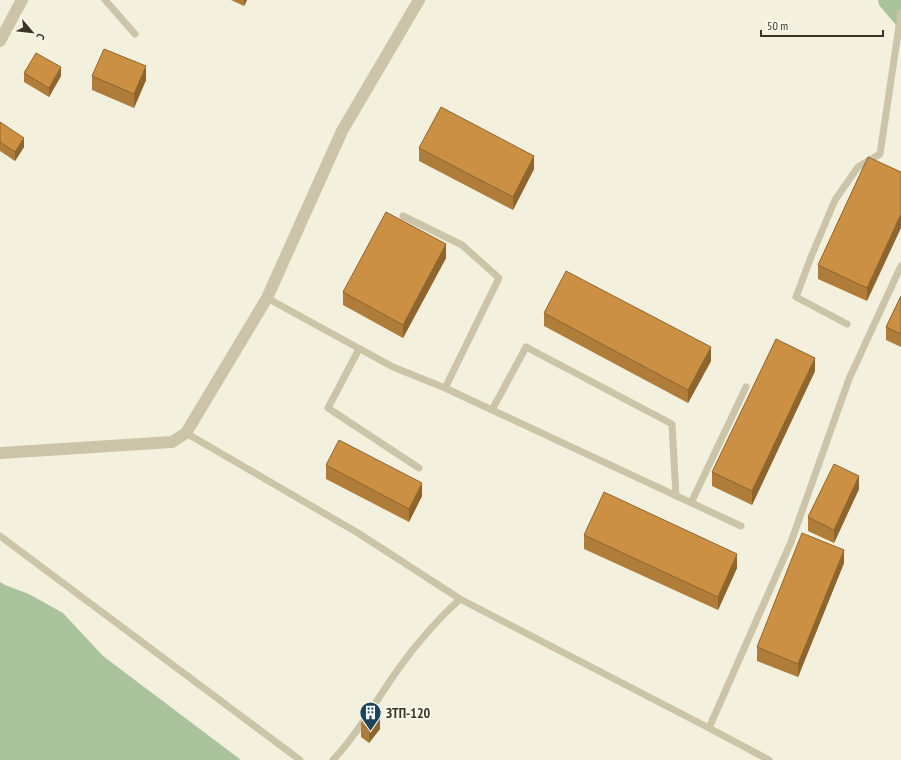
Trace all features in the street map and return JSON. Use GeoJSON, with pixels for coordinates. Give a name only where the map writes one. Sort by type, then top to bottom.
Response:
{"type":"FeatureCollection","features":[{"type":"Feature","properties":{"kind":"street"},"geometry":{"type":"LineString","coordinates":[[0,41],[22,0]]}},
{"type":"Feature","properties":{"kind":"street"},"geometry":{"type":"LineString","coordinates":[[0,453],[172,442],[186,433],[267,298],[342,131],[419,0]]}},
{"type":"Feature","properties":{"kind":"lane"},"geometry":{"type":"LineString","coordinates":[[105,0],[135,34]]}},
{"type":"Feature","properties":{"kind":"lane"},"geometry":{"type":"LineString","coordinates":[[847,324],[796,297],[835,200],[858,167],[880,154],[901,13]]}},
{"type":"Feature","properties":{"kind":"lane"},"geometry":{"type":"LineString","coordinates":[[403,216],[462,245],[499,278],[446,388]]}},
{"type":"Feature","properties":{"kind":"lane"},"geometry":{"type":"LineString","coordinates":[[709,728],[790,542],[849,379],[901,266]]}},
{"type":"Feature","properties":{"kind":"lane"},"geometry":{"type":"LineString","coordinates":[[267,298],[393,367],[446,388],[741,526]]}},
{"type":"Feature","properties":{"kind":"lane"},"geometry":{"type":"LineString","coordinates":[[492,410],[526,347],[672,424],[676,496]]}},
{"type":"Feature","properties":{"kind":"lane"},"geometry":{"type":"LineString","coordinates":[[359,349],[328,408],[419,468]]}},
{"type":"Feature","properties":{"kind":"lane"},"geometry":{"type":"LineString","coordinates":[[691,503],[746,387]]}},
{"type":"Feature","properties":{"kind":"lane"},"geometry":{"type":"LineString","coordinates":[[186,433],[358,533],[460,599],[769,760]]}},
{"type":"Feature","properties":{"kind":"lane"},"geometry":{"type":"LineString","coordinates":[[0,536],[300,760]]}},
{"type":"Feature","properties":{"kind":"lane"},"geometry":{"type":"LineString","coordinates":[[333,760],[348,744],[400,667],[443,615],[460,599]]}},
{"type":"Feature","properties":{"kind":"green space"},"geometry":{"type":"Polygon","coordinates":[[[878,0],[901,0],[901,31],[879,5],[878,0]]]}},
{"type":"Feature","properties":{"kind":"green space"},"geometry":{"type":"Polygon","coordinates":[[[0,582],[29,594],[63,613],[103,656],[241,760],[0,760],[0,582]]]}},
{"type":"Feature","properties":{"kind":"building"},"geometry":{"type":"Polygon","coordinates":[[[104,49],[146,66],[134,94],[92,76],[104,49]]]}},
{"type":"Feature","properties":{"kind":"building"},"geometry":{"type":"Polygon","coordinates":[[[36,53],[61,67],[49,88],[24,73],[36,53]]]}},
{"type":"Feature","properties":{"kind":"building"},"geometry":{"type":"Polygon","coordinates":[[[441,107],[534,156],[513,197],[419,148],[441,107]]]}},
{"type":"Feature","properties":{"kind":"building"},"geometry":{"type":"Polygon","coordinates":[[[0,122],[24,138],[15,152],[0,142],[0,122]]]}},
{"type":"Feature","properties":{"kind":"building"},"geometry":{"type":"Polygon","coordinates":[[[868,157],[901,172],[901,214],[867,288],[818,265],[868,157]]]}},
{"type":"Feature","properties":{"kind":"building"},"geometry":{"type":"Polygon","coordinates":[[[386,212],[446,244],[403,325],[343,292],[386,212]]]}},
{"type":"Feature","properties":{"kind":"building"},"geometry":{"type":"Polygon","coordinates":[[[566,271],[711,347],[688,390],[544,313],[566,271]]]}},
{"type":"Feature","properties":{"kind":"building"},"geometry":{"type":"Polygon","coordinates":[[[901,296],[901,334],[886,327],[901,296]]]}},
{"type":"Feature","properties":{"kind":"building"},"geometry":{"type":"Polygon","coordinates":[[[776,339],[815,358],[752,491],[712,472],[776,339]]]}},
{"type":"Feature","properties":{"kind":"building"},"geometry":{"type":"Polygon","coordinates":[[[339,440],[422,483],[409,509],[326,465],[339,440]]]}},
{"type":"Feature","properties":{"kind":"building"},"geometry":{"type":"Polygon","coordinates":[[[834,464],[859,476],[834,530],[808,517],[834,464]]]}},
{"type":"Feature","properties":{"kind":"building"},"geometry":{"type":"Polygon","coordinates":[[[604,492],[737,554],[718,597],[584,535],[604,492]]]}},
{"type":"Feature","properties":{"kind":"building"},"geometry":{"type":"Polygon","coordinates":[[[802,533],[844,550],[798,664],[757,647],[802,533]]]}},
{"type":"Feature","properties":{"kind":"building"},"geometry":{"type":"Polygon","coordinates":[[[372,710],[380,716],[369,730],[361,724],[372,710]]]}},
{"type":"Feature","properties":{"kind":"place","name":"ЗТП-120"},"geometry":{"type":"Point","coordinates":[370,732]}}]}
